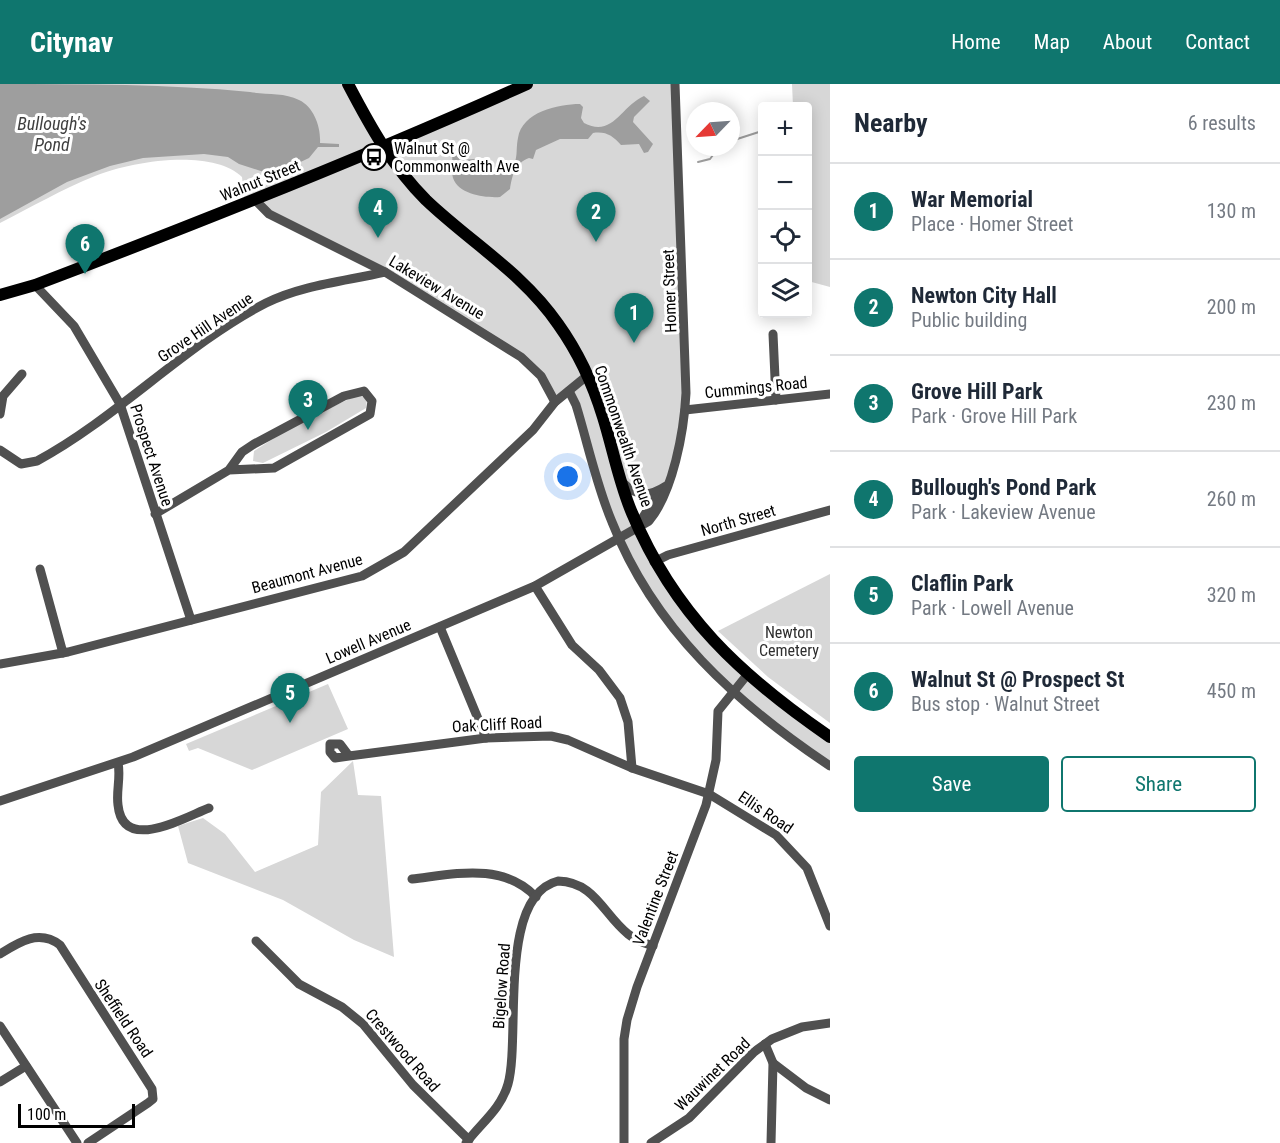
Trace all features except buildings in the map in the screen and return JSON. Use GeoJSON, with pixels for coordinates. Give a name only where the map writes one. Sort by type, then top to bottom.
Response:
{"type":"FeatureCollection","features":[{"type":"Feature","properties":{"kind":"main road","name":"Commonwealth Avenue"},"geometry":{"type":"LineString","coordinates":[[348,84],[383,149],[403,176],[426,200],[512,272],[541,301],[564,332],[588,375],[603,416],[622,482],[654,561],[694,620],[747,675],[830,737]]}},
{"type":"Feature","properties":{"kind":"main road","name":"Walnut Street"},"geometry":{"type":"LineString","coordinates":[[0,295],[35,285],[383,149],[527,84]]}},
{"type":"Feature","properties":{"kind":"street","name":"Homer Street"},"geometry":{"type":"LineString","coordinates":[[638,525],[654,501],[665,490],[685,410],[686,354],[675,84]]}},
{"type":"Feature","properties":{"kind":"street","name":"Lakeview Avenue"},"geometry":{"type":"LineString","coordinates":[[255,200],[269,214],[385,272],[521,357],[541,376],[555,402]]}},
{"type":"Feature","properties":{"kind":"street","name":"Grove Hill Avenue"},"geometry":{"type":"LineString","coordinates":[[0,450],[24,464],[37,461],[60,447],[212,337],[266,303],[306,289],[385,272]]}},
{"type":"Feature","properties":{"kind":"street","name":"Prospect Avenue"},"geometry":{"type":"LineString","coordinates":[[35,285],[74,326],[120,404],[191,620]]}},
{"type":"Feature","properties":{"kind":"street"},"geometry":{"type":"LineString","coordinates":[[773,334],[776,400]]}},
{"type":"Feature","properties":{"kind":"street"},"geometry":{"type":"LineString","coordinates":[[0,414],[3,396],[22,374]]}},
{"type":"Feature","properties":{"kind":"street","name":"Beaumont Avenue"},"geometry":{"type":"LineString","coordinates":[[0,664],[63,653],[362,576],[381,567],[424,535],[533,430],[555,402],[588,375]]}},
{"type":"Feature","properties":{"kind":"street"},"geometry":{"type":"LineString","coordinates":[[155,514],[229,470],[242,452],[254,444],[344,396],[364,391],[372,401],[370,414],[360,421],[274,468],[229,470]]}},
{"type":"Feature","properties":{"kind":"street"},"geometry":{"type":"LineString","coordinates":[[569,391],[618,538],[641,584],[674,632],[765,721],[830,766]]}},
{"type":"Feature","properties":{"kind":"street","name":"Cummings Road"},"geometry":{"type":"LineString","coordinates":[[685,410],[830,394]]}},
{"type":"Feature","properties":{"kind":"street"},"geometry":{"type":"LineString","coordinates":[[622,482],[633,493],[644,495],[665,490]]}},
{"type":"Feature","properties":{"kind":"street","name":"North Street"},"geometry":{"type":"LineString","coordinates":[[654,561],[668,555],[830,510]]}},
{"type":"Feature","properties":{"kind":"street","name":"Lowell Avenue"},"geometry":{"type":"LineString","coordinates":[[0,801],[118,763],[535,586],[638,525]]}},
{"type":"Feature","properties":{"kind":"street"},"geometry":{"type":"LineString","coordinates":[[40,569],[63,653]]}},
{"type":"Feature","properties":{"kind":"street"},"geometry":{"type":"LineString","coordinates":[[535,586],[572,645],[599,670],[620,698],[628,722],[632,768]]}},
{"type":"Feature","properties":{"kind":"street"},"geometry":{"type":"LineString","coordinates":[[440,627],[486,738]]}},
{"type":"Feature","properties":{"kind":"street","name":"Valentine Street"},"geometry":{"type":"LineString","coordinates":[[624,1143],[624,1039],[637,987],[709,794],[716,760],[718,711],[747,675]]}},
{"type":"Feature","properties":{"kind":"street","name":"Oak Cliff Road"},"geometry":{"type":"LineString","coordinates":[[349,756],[486,738],[551,736],[584,746],[632,768],[709,794]]}},
{"type":"Feature","properties":{"kind":"street"},"geometry":{"type":"LineString","coordinates":[[118,763],[118,805],[123,820],[131,827],[141,831],[152,830],[209,808]]}},
{"type":"Feature","properties":{"kind":"street","name":"Ellis Road"},"geometry":{"type":"LineString","coordinates":[[709,794],[755,820],[793,850],[807,868],[816,886],[830,926]]}},
{"type":"Feature","properties":{"kind":"street"},"geometry":{"type":"LineString","coordinates":[[412,879],[468,872],[505,876],[524,886],[536,897],[554,882],[579,886],[596,896],[627,933],[653,946]]}},
{"type":"Feature","properties":{"kind":"street","name":"Bigelow Road"},"geometry":{"type":"LineString","coordinates":[[467,1141],[492,1114],[507,1087],[513,1050],[516,951],[524,920],[536,897]]}},
{"type":"Feature","properties":{"kind":"street","name":"Sheffield Road"},"geometry":{"type":"LineString","coordinates":[[0,954],[18,943],[37,937],[47,938],[60,945],[152,1089],[153,1099],[88,1143]]}},
{"type":"Feature","properties":{"kind":"street","name":"Crestwood Road"},"geometry":{"type":"LineString","coordinates":[[255,941],[299,984],[358,1019],[426,1100],[467,1141]]}},
{"type":"Feature","properties":{"kind":"street","name":"Wauwinet Road"},"geometry":{"type":"LineString","coordinates":[[651,1143],[689,1118],[765,1044],[802,1027],[830,1023]]}},
{"type":"Feature","properties":{"kind":"street"},"geometry":{"type":"LineString","coordinates":[[0,1026],[76,1143]]}},
{"type":"Feature","properties":{"kind":"street"},"geometry":{"type":"LineString","coordinates":[[765,1044],[773,1063],[771,1143]]}},
{"type":"Feature","properties":{"kind":"street"},"geometry":{"type":"LineString","coordinates":[[773,1063],[806,1088],[830,1100]]}},
{"type":"Feature","properties":{"kind":"street"},"geometry":{"type":"LineString","coordinates":[[0,1082],[26,1066]]}},
{"type":"Feature","properties":{"kind":"green space"},"geometry":{"type":"Polygon","coordinates":[[[0,84],[348,84],[383,149],[527,84],[675,84],[685,410],[666,486],[658,491],[630,490],[632,513],[694,619],[830,737],[830,766],[707,668],[631,565],[569,392],[555,402],[541,376],[434,300],[269,214],[255,200],[245,204],[242,177],[229,168],[212,162],[171,160],[110,171],[71,187],[0,223],[0,84]]]}},
{"type":"Feature","properties":{"kind":"green space"},"geometry":{"type":"Polygon","coordinates":[[[792,84],[830,84],[830,287],[812,282],[812,102],[793,102],[792,84]]]}},
{"type":"Feature","properties":{"kind":"green space"},"geometry":{"type":"Polygon","coordinates":[[[359,395],[367,399],[366,408],[326,432],[263,463],[253,461],[254,451],[266,443],[318,414],[359,395]]]}},
{"type":"Feature","properties":{"kind":"green space","name":"Newton Cemetery"},"geometry":{"type":"Polygon","coordinates":[[[830,574],[830,723],[768,677],[718,631],[830,574]]]}},
{"type":"Feature","properties":{"kind":"green space"},"geometry":{"type":"Polygon","coordinates":[[[328,684],[348,729],[252,770],[198,748],[189,751],[186,744],[328,684]]]}},
{"type":"Feature","properties":{"kind":"green space"},"geometry":{"type":"Polygon","coordinates":[[[353,761],[358,795],[381,796],[394,957],[354,940],[283,900],[188,863],[178,826],[203,818],[225,834],[255,872],[318,845],[321,792],[353,761]]]}},
{"type":"Feature","properties":{"kind":"water","name":"Bullough's Pond"},"geometry":{"type":"Polygon","coordinates":[[[0,84],[157,86],[219,89],[293,97],[304,103],[312,112],[318,124],[320,143],[339,144],[339,147],[318,147],[309,158],[273,175],[239,164],[228,157],[204,154],[143,158],[110,166],[67,182],[0,219],[0,84]]]}},
{"type":"Feature","properties":{"kind":"water"},"geometry":{"type":"Polygon","coordinates":[[[644,96],[650,101],[634,117],[633,122],[653,144],[648,152],[644,153],[639,144],[621,145],[612,137],[602,133],[593,133],[588,139],[560,139],[536,150],[533,159],[529,158],[520,163],[513,175],[510,189],[500,197],[473,194],[456,184],[452,172],[452,153],[443,149],[453,150],[460,160],[487,158],[500,170],[507,172],[515,161],[521,129],[526,122],[542,111],[580,104],[583,107],[581,118],[584,123],[602,127],[610,124],[644,96]]]}},
{"type":"Feature","properties":{"kind":"waterway"},"geometry":{"type":"LineString","coordinates":[[740,138],[758,132]]}},
{"type":"Feature","properties":{"kind":"waterway"},"geometry":{"type":"LineString","coordinates":[[698,162],[710,159],[712,156]]}},
{"type":"Feature","properties":{"kind":"place","name":"Walnut St @ Commonwealth Ave"},"geometry":{"type":"Point","coordinates":[374,157]}},
{"type":"Feature","properties":{"kind":"place","name":"Bullough's Pond Park"},"geometry":{"type":"Point","coordinates":[378,238]}},
{"type":"Feature","properties":{"kind":"place","name":"Newton City Hall"},"geometry":{"type":"Point","coordinates":[596,242]}},
{"type":"Feature","properties":{"kind":"place","name":"Walnut St @ Prospect St"},"geometry":{"type":"Point","coordinates":[85,274]}},
{"type":"Feature","properties":{"kind":"place","name":"War Memorial"},"geometry":{"type":"Point","coordinates":[634,343]}},
{"type":"Feature","properties":{"kind":"place","name":"Grove Hill Park"},"geometry":{"type":"Point","coordinates":[308,430]}},
{"type":"Feature","properties":{"kind":"place","name":"Claflin Park"},"geometry":{"type":"Point","coordinates":[290,723]}}]}
